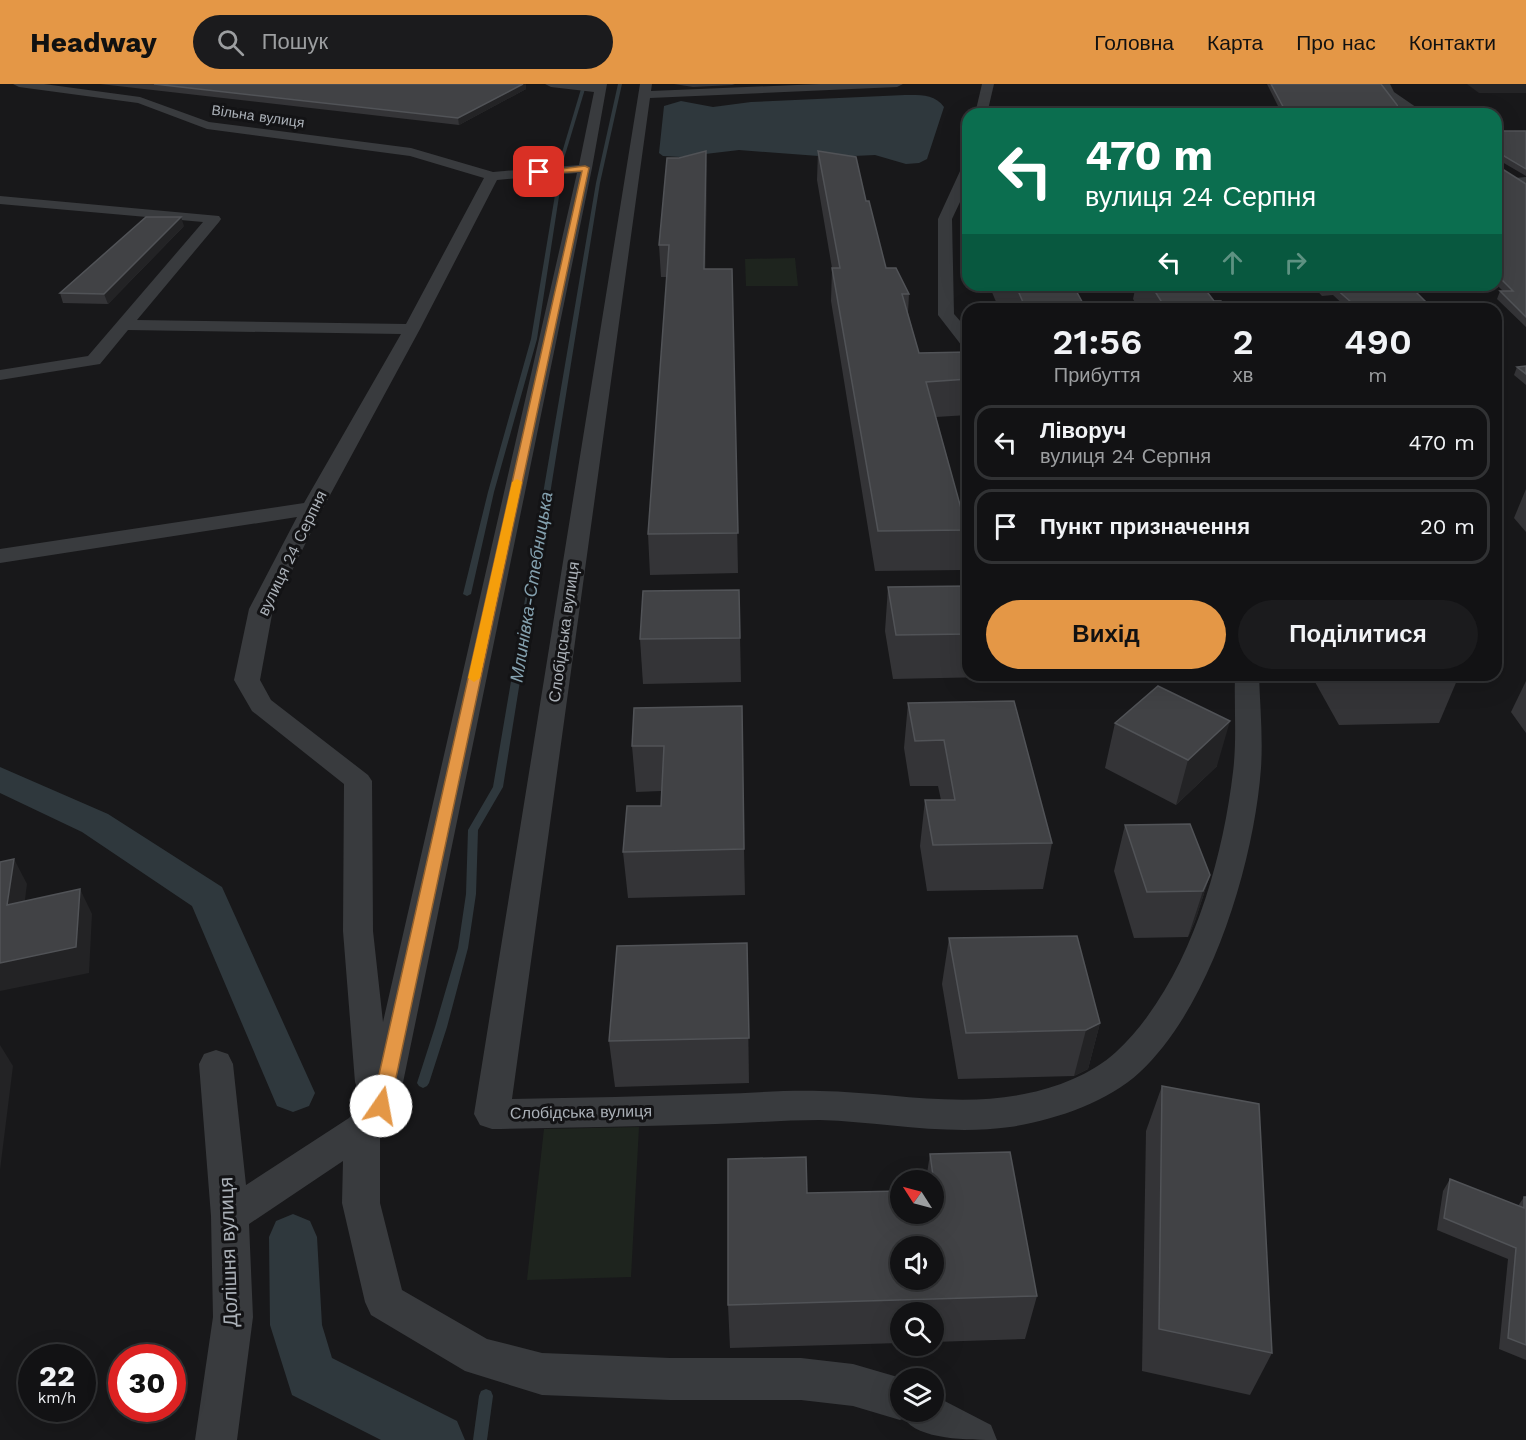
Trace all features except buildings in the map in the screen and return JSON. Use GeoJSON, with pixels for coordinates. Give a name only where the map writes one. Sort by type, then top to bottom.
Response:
{"type":"FeatureCollection","features":[{"type":"Feature","properties":{"kind":"street","name":"Вільна вулиця"},"geometry":{"type":"LineString","coordinates":[[20,84],[140,100],[207,125],[411,152],[492,176]]}},
{"type":"Feature","properties":{"kind":"street"},"geometry":{"type":"LineString","coordinates":[[230,1216],[372,1117],[585,168],[600,86],[551,84]]}},
{"type":"Feature","properties":{"kind":"street","name":"Слобідська вулиця"},"geometry":{"type":"LineString","coordinates":[[897,84],[645,90],[492,1114],[833,1106],[964,1116],[1010,1112],[1054,1102],[1093,1085],[1127,1063],[1152,1038],[1186,981],[1210,923],[1229,865],[1247,771],[1247,681]]}},
{"type":"Feature","properties":{"kind":"street"},"geometry":{"type":"LineString","coordinates":[[982,108],[988,84]]}},
{"type":"Feature","properties":{"kind":"street"},"geometry":{"type":"LineString","coordinates":[[1384,84],[1390,94],[1411,108]]}},
{"type":"Feature","properties":{"kind":"street"},"geometry":{"type":"LineString","coordinates":[[492,176],[585,168]]}},
{"type":"Feature","properties":{"kind":"street","name":"вулиця 24 Серпня"},"geometry":{"type":"LineString","coordinates":[[492,176],[412,329],[312,508],[261,609],[247,680],[261,705],[358,781],[358,931],[372,1082],[372,1117],[361,1203],[385,1302],[479,1357],[542,1374],[670,1379],[801,1379],[853,1385],[890,1396]]}},
{"type":"Feature","properties":{"kind":"street"},"geometry":{"type":"LineString","coordinates":[[962,182],[945,219],[946,315],[962,335]]}},
{"type":"Feature","properties":{"kind":"street"},"geometry":{"type":"LineString","coordinates":[[0,375],[94,360],[214,219],[2,203]]}},
{"type":"Feature","properties":{"kind":"street"},"geometry":{"type":"LineString","coordinates":[[124,325],[412,329]]}},
{"type":"Feature","properties":{"kind":"street"},"geometry":{"type":"LineString","coordinates":[[0,556],[312,508]]}},
{"type":"Feature","properties":{"kind":"street","name":"Долішня вулиця"},"geometry":{"type":"LineString","coordinates":[[216,1064],[230,1216],[233,1317],[216,1440]]}},
{"type":"Feature","properties":{"kind":"street"},"geometry":{"type":"LineString","coordinates":[[942,1422],[976,1440]]}},
{"type":"Feature","properties":{"kind":"shaded area"},"geometry":{"type":"Polygon","coordinates":[[[1467,84],[1526,84],[1526,93],[1479,93],[1467,84]]]}},
{"type":"Feature","properties":{"kind":"shaded area"},"geometry":{"type":"Polygon","coordinates":[[[905,95],[932,97],[944,107],[927,159],[919,163],[906,164],[875,155],[832,157],[739,150],[680,157],[663,156],[659,153],[664,106],[681,101],[713,107],[751,102],[905,95]]]}},
{"type":"Feature","properties":{"kind":"shaded area"},"geometry":{"type":"Polygon","coordinates":[[[795,258],[798,286],[746,286],[745,259],[795,258]]]}},
{"type":"Feature","properties":{"kind":"shaded area"},"geometry":{"type":"Polygon","coordinates":[[[639,1127],[631,1277],[527,1280],[544,1129],[639,1127]]]}},
{"type":"Feature","properties":{"kind":"waterway","name":"Млинівка-Стебницька"},"geometry":{"type":"LineString","coordinates":[[423,1083],[463,948],[471,894],[473,830],[498,787],[598,183],[620,84]]}},
{"type":"Feature","properties":{"kind":"waterway"},"geometry":{"type":"LineString","coordinates":[[560,165],[583,89]]}},
{"type":"Feature","properties":{"kind":"waterway"},"geometry":{"type":"LineString","coordinates":[[467,594],[491,492],[534,339],[560,177]]}},
{"type":"Feature","properties":{"kind":"waterway"},"geometry":{"type":"LineString","coordinates":[[0,779],[95,823],[208,897],[293,1093]]}},
{"type":"Feature","properties":{"kind":"waterway"},"geometry":{"type":"LineString","coordinates":[[293,1237],[296,1325],[311,1376],[438,1440]]}},
{"type":"Feature","properties":{"kind":"waterway","name":"Млинівка-Стебницька"},"geometry":{"type":"LineString","coordinates":[[480,1440],[486,1396]]}},
{"type":"Feature","properties":{"kind":"slow traffic"},"geometry":{"type":"LineString","coordinates":[[474,678],[517,482]]}},
{"type":"Feature","properties":{"kind":"route"},"geometry":{"type":"LineString","coordinates":[[381,1106],[585,168],[539,172]]}}]}
